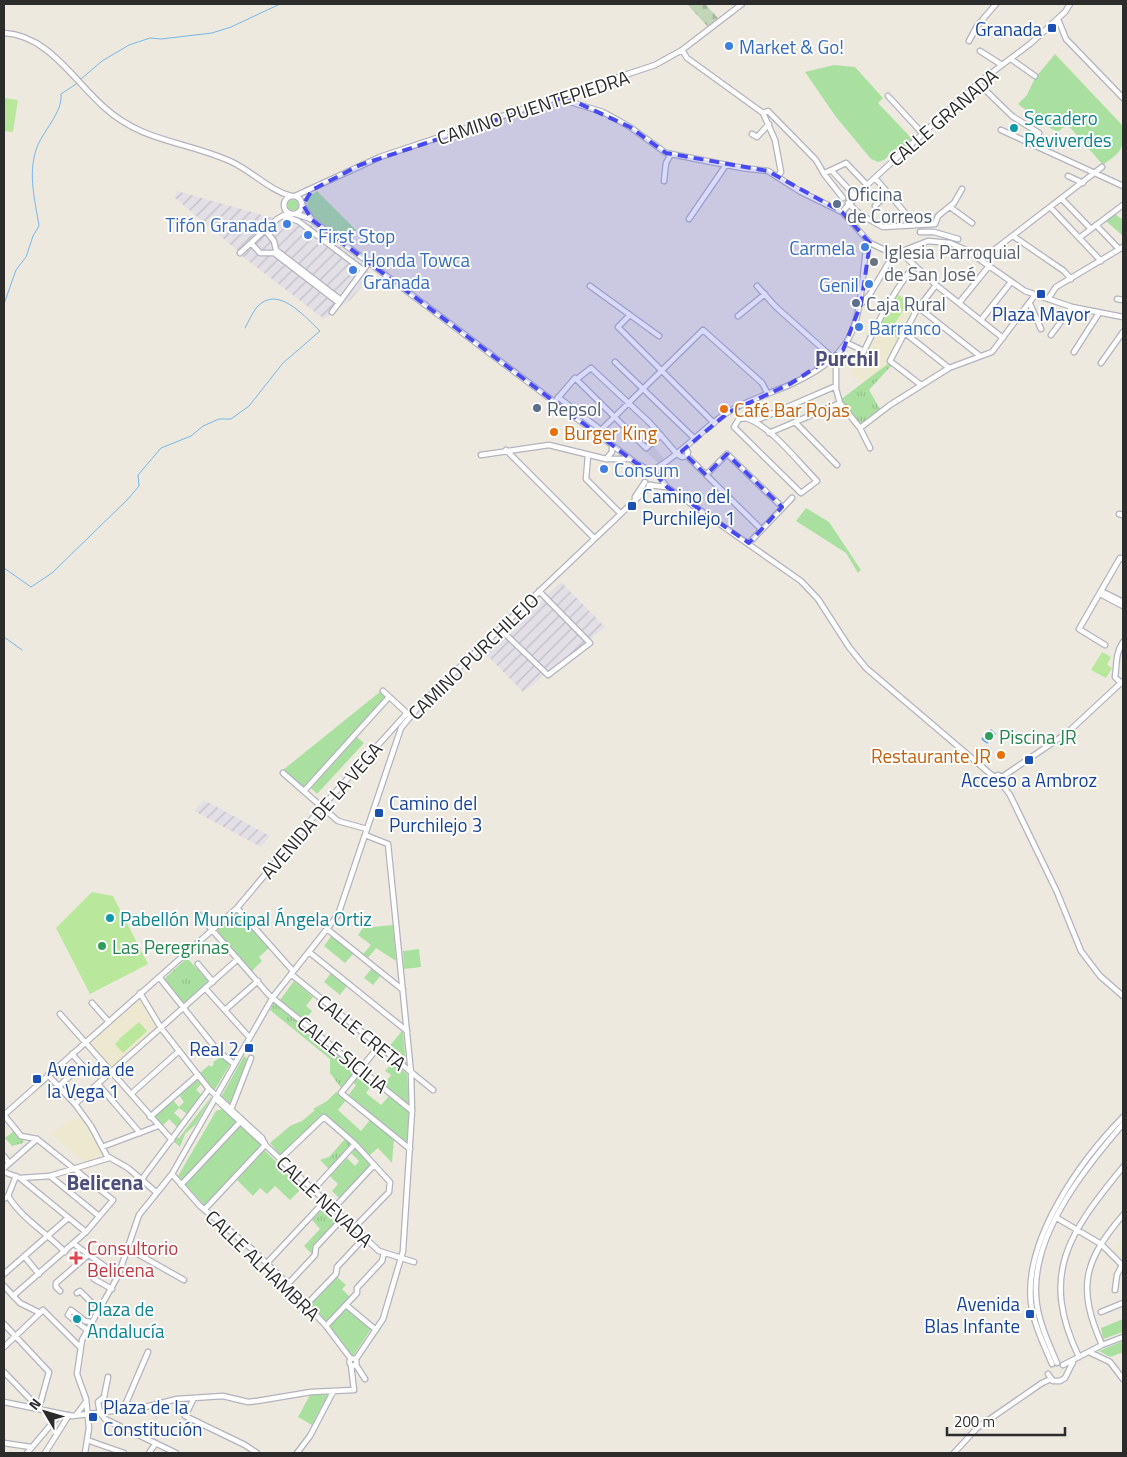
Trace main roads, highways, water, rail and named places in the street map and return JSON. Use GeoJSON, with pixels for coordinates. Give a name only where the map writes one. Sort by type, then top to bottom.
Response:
{"type":"FeatureCollection","features":[{"type":"Feature","properties":{"kind":"water","name":"Piscina JR"},"geometry":{"type":"Polygon","coordinates":[[[991,729],[996,734],[987,744],[981,739],[991,729]]]}},
{"type":"Feature","properties":{"kind":"waterway"},"geometry":{"type":"LineString","coordinates":[[81,79],[102,61],[129,45],[150,38],[161,39],[212,33],[231,27],[280,4]]}},
{"type":"Feature","properties":{"kind":"waterway"},"geometry":{"type":"LineString","coordinates":[[4,304],[16,270],[26,257],[33,236],[39,226],[32,178],[36,150],[56,115],[61,101],[61,94],[76,84]]}},
{"type":"Feature","properties":{"kind":"waterway"},"geometry":{"type":"LineString","coordinates":[[4,568],[31,587],[52,573],[128,499],[139,486],[138,475],[161,448],[191,436],[203,426],[219,419],[231,419],[249,406],[283,363],[320,331],[291,305],[274,299],[265,301],[257,307],[245,328]]}},
{"type":"Feature","properties":{"kind":"waterway"},"geometry":{"type":"LineString","coordinates":[[4,637],[22,650]]}},
{"type":"Feature","properties":{"kind":"place","name":"Granada"},"geometry":{"type":"Point","coordinates":[1052,28]}},
{"type":"Feature","properties":{"kind":"place","name":"Market & Go!"},"geometry":{"type":"Point","coordinates":[729,46]}},
{"type":"Feature","properties":{"kind":"place","name":"Secadero Reviverdes"},"geometry":{"type":"Point","coordinates":[1014,128]}},
{"type":"Feature","properties":{"kind":"place","name":"Oficina de Correos"},"geometry":{"type":"Point","coordinates":[837,204]}},
{"type":"Feature","properties":{"kind":"place","name":"Tifón Granada"},"geometry":{"type":"Point","coordinates":[287,224]}},
{"type":"Feature","properties":{"kind":"place","name":"First Stop"},"geometry":{"type":"Point","coordinates":[308,235]}},
{"type":"Feature","properties":{"kind":"place","name":"Carmela"},"geometry":{"type":"Point","coordinates":[865,247]}},
{"type":"Feature","properties":{"kind":"place","name":"Iglesia Parroquial de San José"},"geometry":{"type":"Point","coordinates":[874,262]}},
{"type":"Feature","properties":{"kind":"place","name":"Honda Towca Granada"},"geometry":{"type":"Point","coordinates":[353,270]}},
{"type":"Feature","properties":{"kind":"place","name":"Genil"},"geometry":{"type":"Point","coordinates":[869,284]}},
{"type":"Feature","properties":{"kind":"place","name":"Plaza Mayor"},"geometry":{"type":"Point","coordinates":[1041,294]}},
{"type":"Feature","properties":{"kind":"place","name":"Caja Rural"},"geometry":{"type":"Point","coordinates":[856,303]}},
{"type":"Feature","properties":{"kind":"place","name":"Barranco"},"geometry":{"type":"Point","coordinates":[859,327]}},
{"type":"Feature","properties":{"kind":"place","name":"Repsol"},"geometry":{"type":"Point","coordinates":[537,408]}},
{"type":"Feature","properties":{"kind":"place","name":"Café Bar Rojas"},"geometry":{"type":"Point","coordinates":[724,409]}},
{"type":"Feature","properties":{"kind":"place","name":"Burger King"},"geometry":{"type":"Point","coordinates":[554,432]}},
{"type":"Feature","properties":{"kind":"place","name":"Consum"},"geometry":{"type":"Point","coordinates":[604,469]}},
{"type":"Feature","properties":{"kind":"place","name":"Camino del Purchilejo 1"},"geometry":{"type":"Point","coordinates":[632,506]}},
{"type":"Feature","properties":{"kind":"place","name":"Piscina JR"},"geometry":{"type":"Point","coordinates":[989,736]}},
{"type":"Feature","properties":{"kind":"place","name":"Restaurante JR"},"geometry":{"type":"Point","coordinates":[1001,755]}},
{"type":"Feature","properties":{"kind":"place","name":"Acceso a Ambroz"},"geometry":{"type":"Point","coordinates":[1029,760]}},
{"type":"Feature","properties":{"kind":"place","name":"Camino del Purchilejo 3"},"geometry":{"type":"Point","coordinates":[379,813]}},
{"type":"Feature","properties":{"kind":"place","name":"Pabellón Municipal Ángela Ortiz"},"geometry":{"type":"Point","coordinates":[110,918]}},
{"type":"Feature","properties":{"kind":"place","name":"Las Peregrinas"},"geometry":{"type":"Point","coordinates":[102,946]}},
{"type":"Feature","properties":{"kind":"place","name":"Real 2"},"geometry":{"type":"Point","coordinates":[249,1048]}},
{"type":"Feature","properties":{"kind":"place","name":"Avenida de la Vega 1"},"geometry":{"type":"Point","coordinates":[37,1079]}},
{"type":"Feature","properties":{"kind":"place","name":"Consultorio Belicena"},"geometry":{"type":"Point","coordinates":[76,1258]}},
{"type":"Feature","properties":{"kind":"place","name":"Avenida Blas Infante"},"geometry":{"type":"Point","coordinates":[1030,1314]}},
{"type":"Feature","properties":{"kind":"place","name":"Plaza de Andalucía"},"geometry":{"type":"Point","coordinates":[77,1319]}},
{"type":"Feature","properties":{"kind":"place","name":"Plaza de la Constitución"},"geometry":{"type":"Point","coordinates":[93,1417]}},
{"type":"Feature","properties":{"kind":"district","name":"Purchil"},"geometry":{"type":"Point","coordinates":[847,358]}},
{"type":"Feature","properties":{"kind":"district","name":"Belicena"},"geometry":{"type":"Point","coordinates":[105,1182]}}]}
